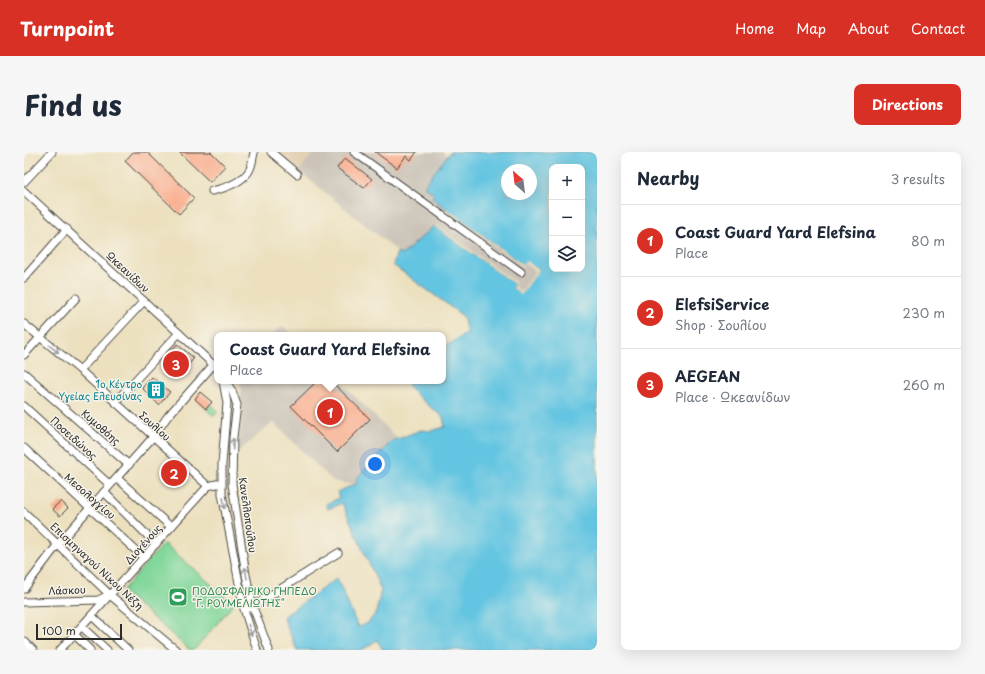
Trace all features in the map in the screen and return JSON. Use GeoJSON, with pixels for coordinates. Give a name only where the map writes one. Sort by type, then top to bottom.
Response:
{"type":"FeatureCollection","features":[{"type":"Feature","properties":{"kind":"street"},"geometry":{"type":"LineString","coordinates":[[24,182],[52,152]]}},
{"type":"Feature","properties":{"kind":"street"},"geometry":{"type":"LineString","coordinates":[[212,190],[225,188],[237,182],[249,171],[254,152]]}},
{"type":"Feature","properties":{"kind":"street"},"geometry":{"type":"LineString","coordinates":[[271,152],[297,174]]}},
{"type":"Feature","properties":{"kind":"street"},"geometry":{"type":"LineString","coordinates":[[354,152],[521,272]]}},
{"type":"Feature","properties":{"kind":"street","name":"Ωκεανίδων"},"geometry":{"type":"LineString","coordinates":[[24,191],[214,365]]}},
{"type":"Feature","properties":{"kind":"street"},"geometry":{"type":"LineString","coordinates":[[24,278],[67,229]]}},
{"type":"Feature","properties":{"kind":"street"},"geometry":{"type":"LineString","coordinates":[[24,355],[76,298]]}},
{"type":"Feature","properties":{"kind":"street"},"geometry":{"type":"LineString","coordinates":[[80,370],[144,301]]}},
{"type":"Feature","properties":{"kind":"street","name":"Σουλίου"},"geometry":{"type":"LineString","coordinates":[[24,324],[39,338],[80,370],[152,437],[208,486]]}},
{"type":"Feature","properties":{"kind":"street"},"geometry":{"type":"LineString","coordinates":[[115,402],[179,333]]}},
{"type":"Feature","properties":{"kind":"street"},"geometry":{"type":"LineString","coordinates":[[24,589],[58,544],[117,478],[168,416],[214,367]]}},
{"type":"Feature","properties":{"kind":"street","name":"Κυμοθόης"},"geometry":{"type":"LineString","coordinates":[[24,373],[129,464]]}},
{"type":"Feature","properties":{"kind":"street","name":"Κανελλοπούλου"},"geometry":{"type":"LineString","coordinates":[[225,384],[227,403],[221,483],[244,610],[255,649]]}},
{"type":"Feature","properties":{"kind":"street","name":"Κανελλοπούλου"},"geometry":{"type":"LineString","coordinates":[[227,384],[232,391],[237,405],[233,443],[232,484],[246,575],[253,607],[269,650]]}},
{"type":"Feature","properties":{"kind":"street","name":"Ποσειδώνος"},"geometry":{"type":"LineString","coordinates":[[24,406],[110,485]]}},
{"type":"Feature","properties":{"kind":"street","name":"Μεσολογγίου"},"geometry":{"type":"LineString","coordinates":[[24,448],[80,501],[90,507],[144,558]]}},
{"type":"Feature","properties":{"kind":"street"},"geometry":{"type":"LineString","coordinates":[[117,478],[171,527]]}},
{"type":"Feature","properties":{"kind":"street"},"geometry":{"type":"LineString","coordinates":[[208,486],[221,483]]}},
{"type":"Feature","properties":{"kind":"street","name":"Διογένους"},"geometry":{"type":"LineString","coordinates":[[60,650],[208,486]]}},
{"type":"Feature","properties":{"kind":"street"},"geometry":{"type":"LineString","coordinates":[[104,492],[156,544]]}},
{"type":"Feature","properties":{"kind":"street","name":"Επισμηναγού Νίκου Νέζη"},"geometry":{"type":"LineString","coordinates":[[24,512],[110,595],[173,648]]}},
{"type":"Feature","properties":{"kind":"street"},"geometry":{"type":"LineString","coordinates":[[244,610],[253,607],[338,553]]}},
{"type":"Feature","properties":{"kind":"street","name":"Λάσκου"},"geometry":{"type":"LineString","coordinates":[[24,602],[98,600],[110,595]]}},
{"type":"Feature","properties":{"kind":"street"},"geometry":{"type":"LineString","coordinates":[[92,616],[128,650]]}},
{"type":"Feature","properties":{"kind":"street"},"geometry":{"type":"LineString","coordinates":[[82,627],[107,650]]}},
{"type":"Feature","properties":{"kind":"street"},"geometry":{"type":"LineString","coordinates":[[74,635],[90,650]]}},
{"type":"Feature","properties":{"kind":"street"},"geometry":{"type":"LineString","coordinates":[[24,641],[34,650]]}},
{"type":"Feature","properties":{"kind":"street"},"geometry":{"type":"LineString","coordinates":[[255,649],[265,642]]}},
{"type":"Feature","properties":{"kind":"street"},"geometry":{"type":"LineString","coordinates":[[164,650],[173,648]]}},
{"type":"Feature","properties":{"kind":"shaded area"},"geometry":{"type":"Polygon","coordinates":[[[277,152],[314,152],[299,171],[277,152]]]}},
{"type":"Feature","properties":{"kind":"shaded area"},"geometry":{"type":"Polygon","coordinates":[[[314,152],[443,152],[447,156],[424,186],[539,270],[521,295],[407,250],[402,255],[299,171],[314,152]]]}},
{"type":"Feature","properties":{"kind":"shaded area"},"geometry":{"type":"Polygon","coordinates":[[[283,326],[289,332],[275,332],[283,326]]]}},
{"type":"Feature","properties":{"kind":"shaded area"},"geometry":{"type":"Polygon","coordinates":[[[174,339],[208,366],[193,383],[160,353],[174,339]]]}},
{"type":"Feature","properties":{"kind":"shaded area"},"geometry":{"type":"Polygon","coordinates":[[[240,384],[342,384],[398,439],[392,441],[356,484],[353,485],[333,481],[273,422],[238,452],[243,406],[240,399],[242,388],[240,384]]]}},
{"type":"Feature","properties":{"kind":"green space"},"geometry":{"type":"Polygon","coordinates":[[[210,404],[218,412],[214,416],[206,409],[210,404]]]}},
{"type":"Feature","properties":{"kind":"green space","name":"ΠΟΔΟΣΦΑΙΡΙΚΟ ΓΗΠΕΔΟ \"Γ. ΡΟΥΜΕΛΙΩΤΗΣ\""},"geometry":{"type":"Polygon","coordinates":[[[164,543],[234,604],[194,650],[190,650],[122,591],[164,543]]]}},
{"type":"Feature","properties":{"kind":"water"},"geometry":{"type":"Polygon","coordinates":[[[450,152],[597,152],[597,650],[383,650],[377,640],[362,650],[297,650],[283,617],[337,578],[358,627],[368,623],[376,613],[381,590],[342,503],[328,509],[326,504],[339,498],[337,492],[356,484],[357,478],[392,441],[421,430],[430,431],[445,427],[443,417],[408,386],[409,384],[446,384],[446,346],[467,333],[463,316],[393,265],[397,252],[402,255],[434,226],[514,284],[513,288],[521,294],[539,270],[526,262],[523,265],[432,198],[434,194],[424,186],[450,152]]]}},
{"type":"Feature","properties":{"kind":"pier"},"geometry":{"type":"Polygon","coordinates":[[[447,209],[523,265],[526,261],[539,270],[521,295],[513,288],[514,284],[434,226],[436,225],[515,282],[515,287],[521,292],[536,271],[526,264],[522,266],[446,211],[447,209]]]}},
{"type":"Feature","properties":{"kind":"building"},"geometry":{"type":"Polygon","coordinates":[[[133,152],[147,152],[194,198],[179,214],[125,161],[133,152]]]}},
{"type":"Feature","properties":{"kind":"building"},"geometry":{"type":"Polygon","coordinates":[[[179,152],[211,152],[225,166],[210,182],[179,152]]]}},
{"type":"Feature","properties":{"kind":"building"},"geometry":{"type":"Polygon","coordinates":[[[375,152],[417,152],[411,160],[406,156],[397,168],[375,152]]]}},
{"type":"Feature","properties":{"kind":"building"},"geometry":{"type":"Polygon","coordinates":[[[345,158],[372,179],[364,188],[337,168],[345,158]]]}},
{"type":"Feature","properties":{"kind":"building"},"geometry":{"type":"Polygon","coordinates":[[[177,344],[194,358],[182,373],[169,362],[177,354],[172,350],[177,344]]]}},
{"type":"Feature","properties":{"kind":"building","name":"1ο Κέντρο Υγείας Ελευσίνας"},"geometry":{"type":"Polygon","coordinates":[[[152,377],[170,392],[159,405],[142,388],[152,377]]]}},
{"type":"Feature","properties":{"kind":"building"},"geometry":{"type":"Polygon","coordinates":[[[314,384],[334,384],[370,419],[337,452],[291,406],[314,384]]]}},
{"type":"Feature","properties":{"kind":"building"},"geometry":{"type":"Polygon","coordinates":[[[200,392],[212,402],[206,409],[195,399],[200,392]]]}},
{"type":"Feature","properties":{"kind":"building"},"geometry":{"type":"Polygon","coordinates":[[[174,465],[181,472],[174,480],[167,474],[174,465]]]}},
{"type":"Feature","properties":{"kind":"building"},"geometry":{"type":"Polygon","coordinates":[[[61,501],[68,508],[60,516],[52,509],[61,501]]]}},
{"type":"Feature","properties":{"kind":"place","name":"AEGEAN"},"geometry":{"type":"Point","coordinates":[176,364]}},
{"type":"Feature","properties":{"kind":"place","name":"1ο Κέντρο Υγείας Ελευσίνας"},"geometry":{"type":"Point","coordinates":[156,390]}},
{"type":"Feature","properties":{"kind":"place","name":"Coast Guard Yard Elefsina"},"geometry":{"type":"Point","coordinates":[330,412]}},
{"type":"Feature","properties":{"kind":"place","name":"ElefsiService"},"geometry":{"type":"Point","coordinates":[174,473]}},
{"type":"Feature","properties":{"kind":"place","name":"ΠΟΔΟΣΦΑΙΡΙΚΟ ΓΗΠΕΔΟ \"Γ. ΡΟΥΜΕΛΙΩΤΗΣ\""},"geometry":{"type":"Point","coordinates":[178,597]}}]}
